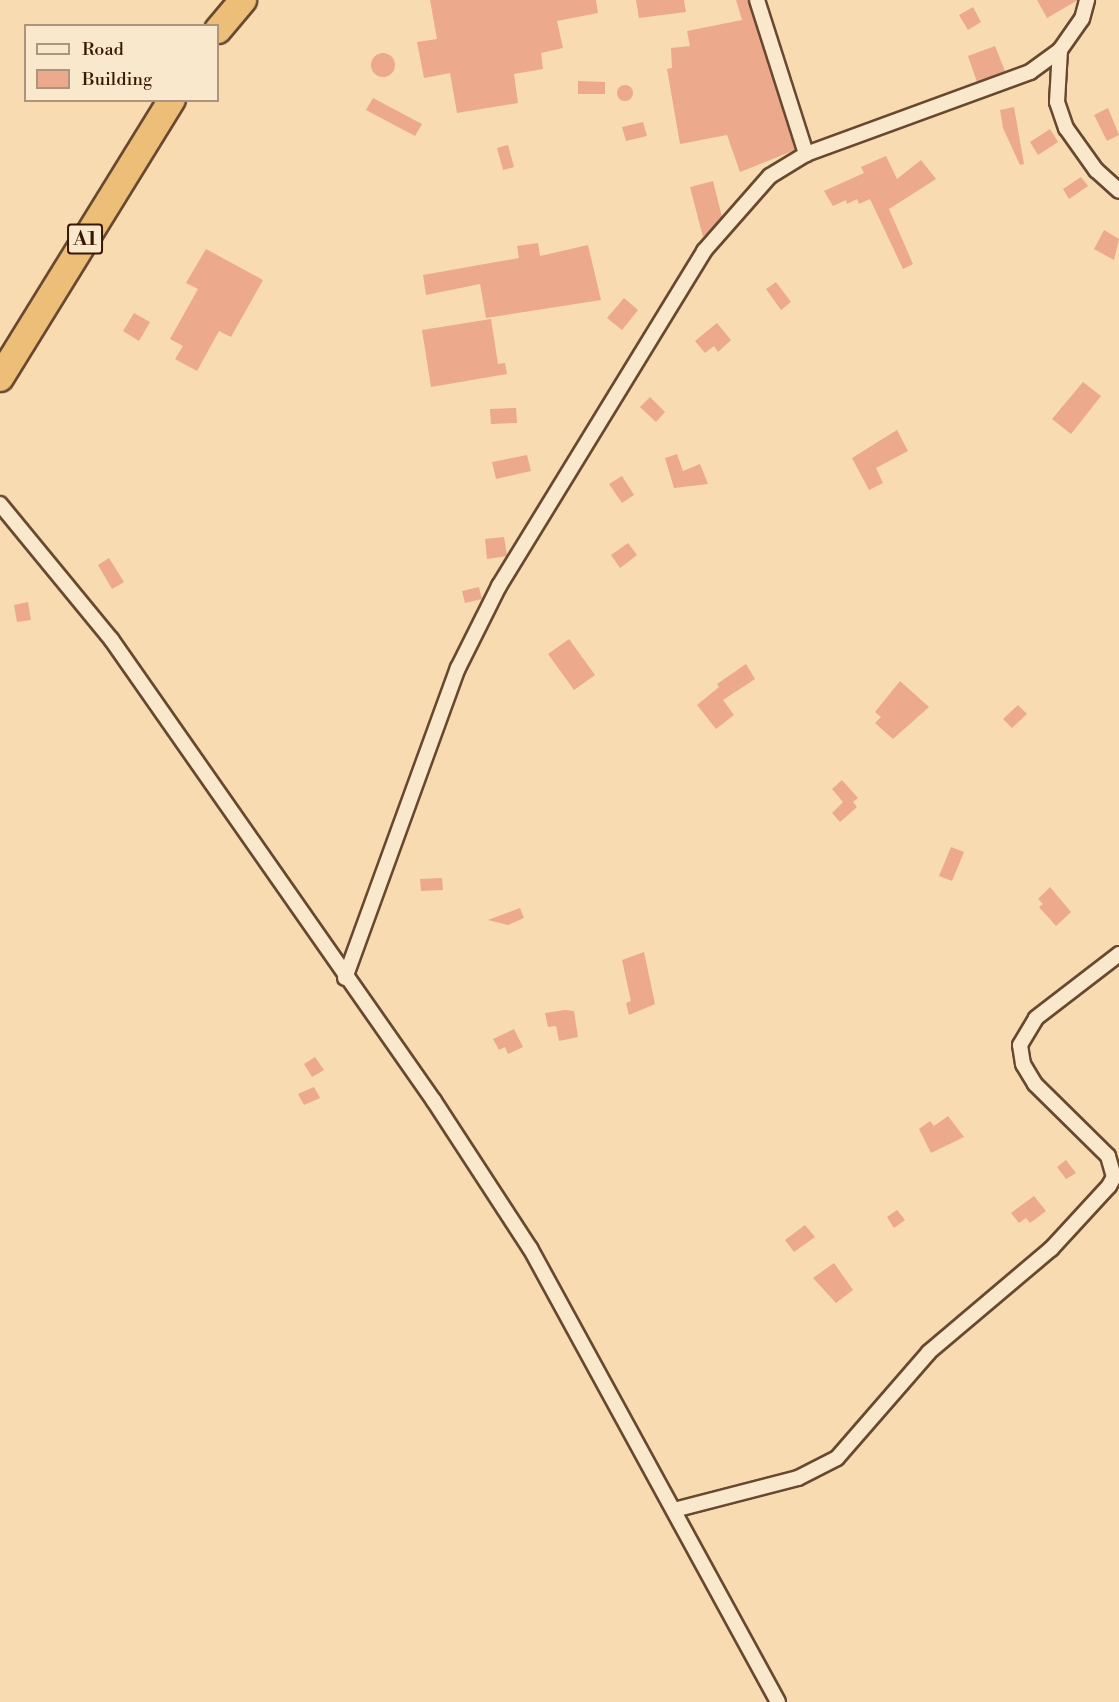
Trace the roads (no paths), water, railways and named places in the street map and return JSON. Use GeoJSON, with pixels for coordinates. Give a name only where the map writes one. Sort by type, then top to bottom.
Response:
{"type":"FeatureCollection","features":[{"type":"Feature","properties":{"kind":"highway"},"geometry":{"type":"LineString","coordinates":[[219,29],[243,0]]}},
{"type":"Feature","properties":{"kind":"highway","name":"A1"},"geometry":{"type":"LineString","coordinates":[[0,378],[171,102]]}},
{"type":"Feature","properties":{"kind":"street"},"geometry":{"type":"LineString","coordinates":[[757,0],[806,154]]}},
{"type":"Feature","properties":{"kind":"street"},"geometry":{"type":"LineString","coordinates":[[345,978],[458,668],[499,586],[704,251],[770,176],[806,154],[982,92],[1030,72],[1060,50],[1082,19],[1088,0]]}},
{"type":"Feature","properties":{"kind":"street"},"geometry":{"type":"LineString","coordinates":[[1060,50],[1057,102],[1066,128],[1096,170],[1119,191]]}},
{"type":"Feature","properties":{"kind":"street"},"geometry":{"type":"LineString","coordinates":[[0,504],[105,630],[345,978],[434,1101],[530,1248],[778,1702]]}},
{"type":"Feature","properties":{"kind":"street"},"geometry":{"type":"LineString","coordinates":[[674,1510],[798,1478],[837,1458],[929,1352],[1051,1249],[1109,1186],[1114,1177],[1108,1156],[1035,1084],[1023,1064],[1020,1045],[1036,1018],[1119,954]]}}]}
